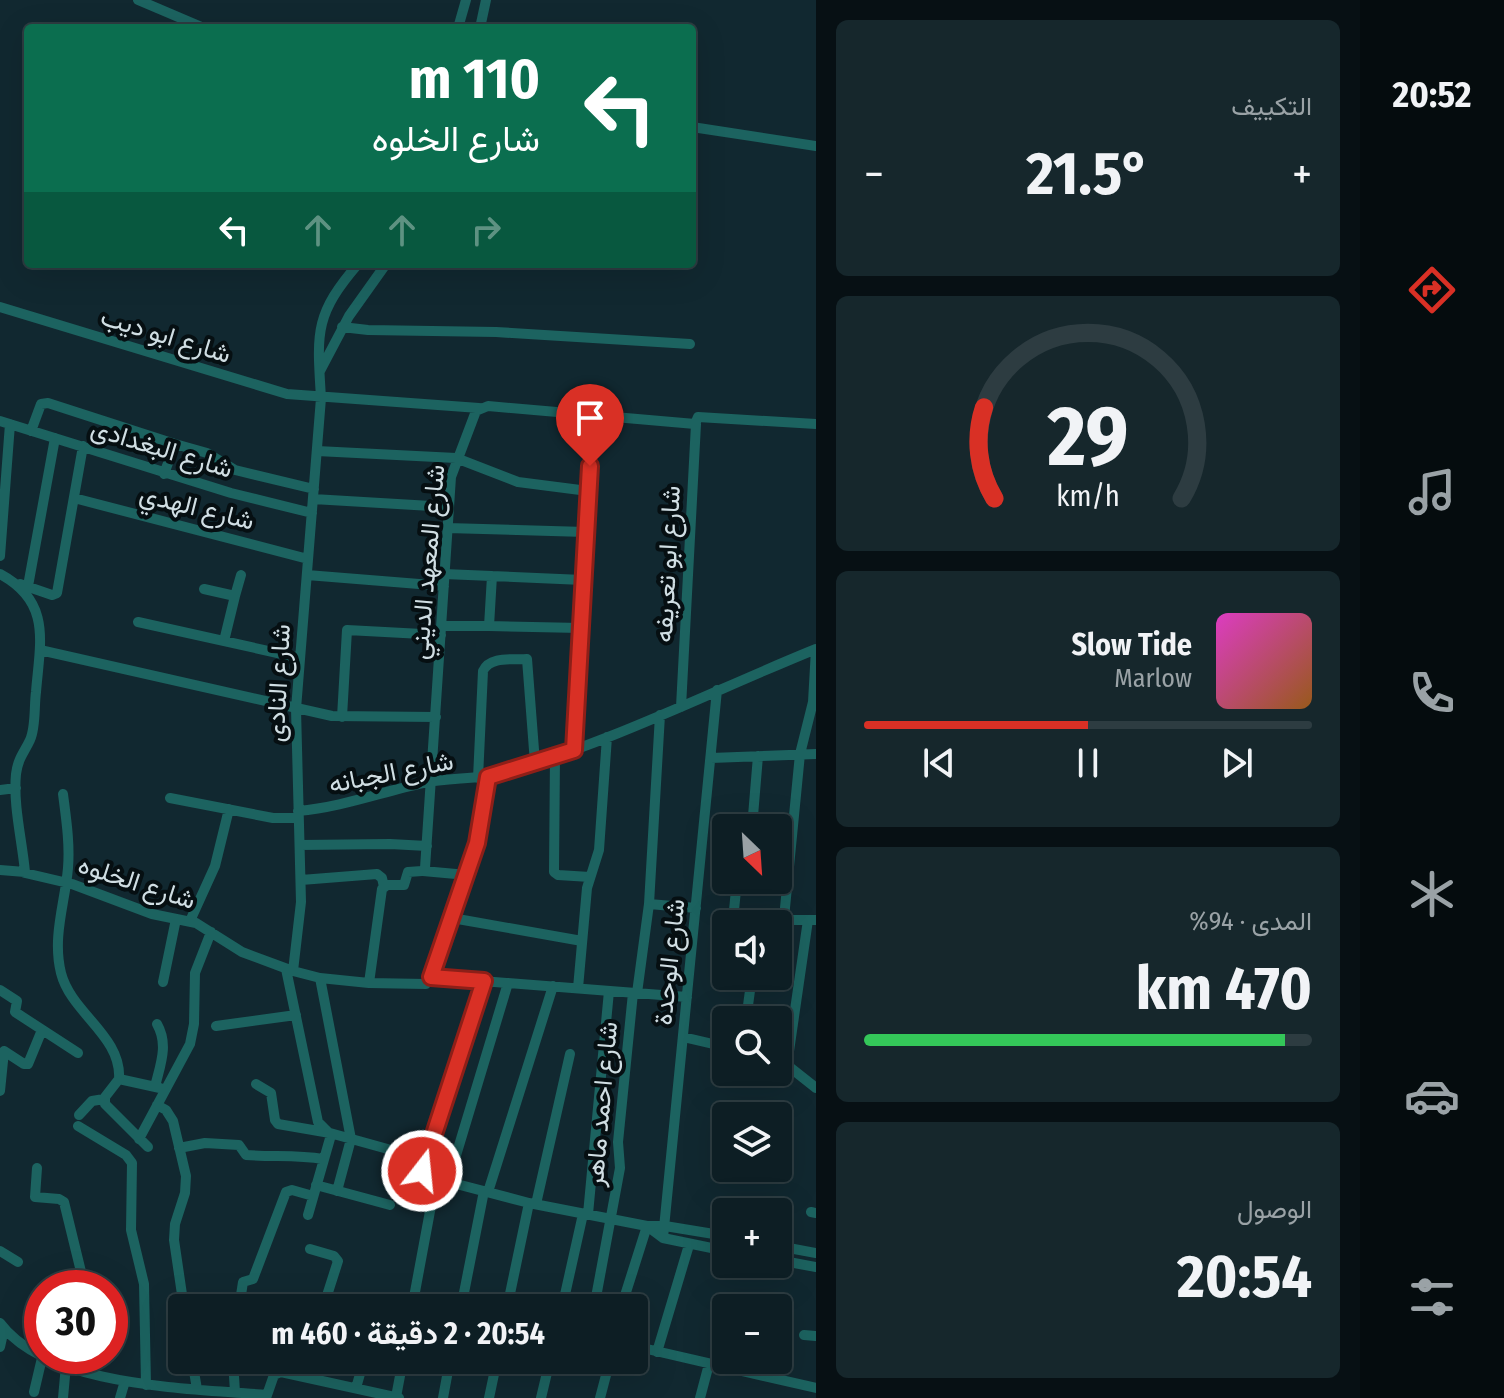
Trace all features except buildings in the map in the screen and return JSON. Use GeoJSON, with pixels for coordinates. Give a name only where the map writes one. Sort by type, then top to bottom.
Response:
{"type":"FeatureCollection","features":[{"type":"Feature","properties":{"kind":"street"},"geometry":{"type":"LineString","coordinates":[[138,0],[195,24]]}},
{"type":"Feature","properties":{"kind":"street"},"geometry":{"type":"LineString","coordinates":[[459,24],[466,0]]}},
{"type":"Feature","properties":{"kind":"street"},"geometry":{"type":"LineString","coordinates":[[481,24],[486,0]]}},
{"type":"Feature","properties":{"kind":"street"},"geometry":{"type":"LineString","coordinates":[[696,128],[816,146]]}},
{"type":"Feature","properties":{"kind":"street","name":"شارع النادى"},"geometry":{"type":"LineString","coordinates":[[290,970],[300,924],[296,709],[321,398],[317,344],[320,324],[334,294],[355,268]]}},
{"type":"Feature","properties":{"kind":"street"},"geometry":{"type":"LineString","coordinates":[[319,372],[342,327],[383,268]]}},
{"type":"Feature","properties":{"kind":"street","name":"شارع ابو ديب"},"geometry":{"type":"LineString","coordinates":[[0,307],[287,394],[479,408]]}},
{"type":"Feature","properties":{"kind":"street"},"geometry":{"type":"LineString","coordinates":[[342,327],[690,344]]}},
{"type":"Feature","properties":{"kind":"street"},"geometry":{"type":"LineString","coordinates":[[31,431],[41,404],[48,403],[207,453],[235,470],[314,494],[448,507]]}},
{"type":"Feature","properties":{"kind":"street"},"geometry":{"type":"LineString","coordinates":[[479,408],[488,406],[696,424],[698,417],[816,424]]}},
{"type":"Feature","properties":{"kind":"street","name":"شارع المعهد الديني"},"geometry":{"type":"LineString","coordinates":[[423,871],[433,781],[451,477],[473,415],[479,408]]}},
{"type":"Feature","properties":{"kind":"street"},"geometry":{"type":"LineString","coordinates":[[574,750],[592,417]]}},
{"type":"Feature","properties":{"kind":"street"},"geometry":{"type":"LineString","coordinates":[[0,556],[5,423]]}},
{"type":"Feature","properties":{"kind":"street","name":"شارع البغدادى"},"geometry":{"type":"LineString","coordinates":[[5,423],[164,474],[312,513]]}},
{"type":"Feature","properties":{"kind":"street","name":"شارع ابو تعريفه"},"geometry":{"type":"LineString","coordinates":[[681,707],[696,424]]}},
{"type":"Feature","properties":{"kind":"street"},"geometry":{"type":"LineString","coordinates":[[28,586],[55,438]]}},
{"type":"Feature","properties":{"kind":"street"},"geometry":{"type":"LineString","coordinates":[[164,474],[175,444]]}},
{"type":"Feature","properties":{"kind":"street"},"geometry":{"type":"LineString","coordinates":[[0,574],[56,594],[83,446]]}},
{"type":"Feature","properties":{"kind":"street"},"geometry":{"type":"LineString","coordinates":[[317,451],[456,458],[518,482],[588,491]]}},
{"type":"Feature","properties":{"kind":"street","name":"شارع الهدي"},"geometry":{"type":"LineString","coordinates":[[74,498],[308,559]]}},
{"type":"Feature","properties":{"kind":"street"},"geometry":{"type":"LineString","coordinates":[[447,528],[586,532]]}},
{"type":"Feature","properties":{"kind":"street"},"geometry":{"type":"LineString","coordinates":[[444,574],[583,580]]}},
{"type":"Feature","properties":{"kind":"street"},"geometry":{"type":"LineString","coordinates":[[224,641],[241,575]]}},
{"type":"Feature","properties":{"kind":"street"},"geometry":{"type":"LineString","coordinates":[[307,575],[444,586]]}},
{"type":"Feature","properties":{"kind":"street"},"geometry":{"type":"LineString","coordinates":[[489,626],[492,576]]}},
{"type":"Feature","properties":{"kind":"street"},"geometry":{"type":"LineString","coordinates":[[11,580],[26,593],[36,611],[41,630],[31,736],[19,759],[16,788],[25,873]]}},
{"type":"Feature","properties":{"kind":"street"},"geometry":{"type":"LineString","coordinates":[[204,589],[235,596]]}},
{"type":"Feature","properties":{"kind":"street"},"geometry":{"type":"LineString","coordinates":[[138,622],[300,658]]}},
{"type":"Feature","properties":{"kind":"street"},"geometry":{"type":"LineString","coordinates":[[342,717],[347,630],[441,631],[489,626],[581,628]]}},
{"type":"Feature","properties":{"kind":"street"},"geometry":{"type":"LineString","coordinates":[[786,910],[800,754],[813,702],[816,649]]}},
{"type":"Feature","properties":{"kind":"street","name":"شارع الجبانه"},"geometry":{"type":"LineString","coordinates":[[170,798],[273,818],[350,803],[433,781],[483,777],[574,750],[816,649]]}},
{"type":"Feature","properties":{"kind":"street"},"geometry":{"type":"LineString","coordinates":[[40,650],[342,717],[436,717]]}},
{"type":"Feature","properties":{"kind":"street"},"geometry":{"type":"LineString","coordinates":[[535,763],[527,659],[492,661],[483,671],[481,827],[431,977],[687,997]]}},
{"type":"Feature","properties":{"kind":"street","name":"شارع الوحدة"},"geometry":{"type":"LineString","coordinates":[[663,1238],[717,690]]}},
{"type":"Feature","properties":{"kind":"street","name":"شارع احمد ماهر"},"geometry":{"type":"LineString","coordinates":[[597,1294],[620,1168],[618,1142],[649,904],[660,715]]}},
{"type":"Feature","properties":{"kind":"street"},"geometry":{"type":"LineString","coordinates":[[578,988],[590,877],[599,850],[607,737]]}},
{"type":"Feature","properties":{"kind":"street"},"geometry":{"type":"LineString","coordinates":[[711,758],[816,754]]}},
{"type":"Feature","properties":{"kind":"street"},"geometry":{"type":"LineString","coordinates":[[555,756],[554,872],[558,875],[590,877]]}},
{"type":"Feature","properties":{"kind":"street"},"geometry":{"type":"LineString","coordinates":[[753,814],[758,756]]}},
{"type":"Feature","properties":{"kind":"street"},"geometry":{"type":"LineString","coordinates":[[0,790],[16,788]]}},
{"type":"Feature","properties":{"kind":"street"},"geometry":{"type":"LineString","coordinates":[[63,794],[69,853],[59,927],[61,974],[71,997],[115,1053],[119,1065],[119,1079],[104,1099],[92,1101],[78,1121],[126,1155],[132,1163],[131,1230],[144,1284],[148,1398]]}},
{"type":"Feature","properties":{"kind":"street"},"geometry":{"type":"LineString","coordinates":[[190,921],[204,896],[215,866],[229,809]]}},
{"type":"Feature","properties":{"kind":"street"},"geometry":{"type":"LineString","coordinates":[[300,845],[427,846]]}},
{"type":"Feature","properties":{"kind":"street","name":"شارع الخلوه"},"geometry":{"type":"LineString","coordinates":[[0,870],[66,883],[152,914],[190,921],[242,952],[320,978],[426,984],[431,977]]}},
{"type":"Feature","properties":{"kind":"street"},"geometry":{"type":"LineString","coordinates":[[384,887],[404,885],[408,872],[467,875]]}},
{"type":"Feature","properties":{"kind":"street"},"geometry":{"type":"LineString","coordinates":[[301,880],[377,874],[382,878],[384,887],[369,983]]}},
{"type":"Feature","properties":{"kind":"street"},"geometry":{"type":"LineString","coordinates":[[649,904],[696,908]]}},
{"type":"Feature","properties":{"kind":"street"},"geometry":{"type":"LineString","coordinates":[[452,918],[582,941]]}},
{"type":"Feature","properties":{"kind":"street"},"geometry":{"type":"LineString","coordinates":[[163,982],[176,919]]}},
{"type":"Feature","properties":{"kind":"street"},"geometry":{"type":"LineString","coordinates":[[792,919],[812,920],[792,1015]]}},
{"type":"Feature","properties":{"kind":"street"},"geometry":{"type":"LineString","coordinates":[[160,1088],[190,1044],[194,1024],[195,973],[211,932]]}},
{"type":"Feature","properties":{"kind":"street"},"geometry":{"type":"LineString","coordinates":[[290,970],[318,1122],[330,1133]]}},
{"type":"Feature","properties":{"kind":"street"},"geometry":{"type":"LineString","coordinates":[[320,978],[351,1139],[337,1191]]}},
{"type":"Feature","properties":{"kind":"street"},"geometry":{"type":"LineString","coordinates":[[484,981],[424,1161],[423,1173],[532,1204],[647,1226],[712,1234]]}},
{"type":"Feature","properties":{"kind":"street"},"geometry":{"type":"LineString","coordinates":[[415,1294],[442,1180],[508,983]]}},
{"type":"Feature","properties":{"kind":"street"},"geometry":{"type":"LineString","coordinates":[[464,1294],[486,1192],[553,986]]}},
{"type":"Feature","properties":{"kind":"street"},"geometry":{"type":"LineString","coordinates":[[0,990],[17,1001],[15,1012],[78,1053]]}},
{"type":"Feature","properties":{"kind":"street"},"geometry":{"type":"LineString","coordinates":[[566,1294],[586,1214],[609,991]]}},
{"type":"Feature","properties":{"kind":"street"},"geometry":{"type":"LineString","coordinates":[[216,1026],[296,1015]]}},
{"type":"Feature","properties":{"kind":"street"},"geometry":{"type":"LineString","coordinates":[[139,1139],[157,1105],[160,1088],[164,1048],[163,1035],[157,1024]]}},
{"type":"Feature","properties":{"kind":"street"},"geometry":{"type":"LineString","coordinates":[[0,1091],[4,1051],[28,1064],[42,1030]]}},
{"type":"Feature","properties":{"kind":"street"},"geometry":{"type":"LineString","coordinates":[[683,1037],[712,1044]]}},
{"type":"Feature","properties":{"kind":"street"},"geometry":{"type":"LineString","coordinates":[[510,1294],[570,1054]]}},
{"type":"Feature","properties":{"kind":"street"},"geometry":{"type":"LineString","coordinates":[[792,1070],[816,1088]]}},
{"type":"Feature","properties":{"kind":"street"},"geometry":{"type":"LineString","coordinates":[[119,1079],[160,1088]]}},
{"type":"Feature","properties":{"kind":"street"},"geometry":{"type":"LineString","coordinates":[[256,1084],[271,1093],[278,1124],[330,1133],[424,1161]]}},
{"type":"Feature","properties":{"kind":"street"},"geometry":{"type":"LineString","coordinates":[[104,1099],[105,1104],[148,1147]]}},
{"type":"Feature","properties":{"kind":"street"},"geometry":{"type":"LineString","coordinates":[[157,1105],[171,1117],[186,1185],[174,1240],[182,1294]]}},
{"type":"Feature","properties":{"kind":"street"},"geometry":{"type":"LineString","coordinates":[[308,1215],[330,1133]]}},
{"type":"Feature","properties":{"kind":"street"},"geometry":{"type":"LineString","coordinates":[[179,1148],[205,1143],[239,1145],[246,1155],[323,1159]]}},
{"type":"Feature","properties":{"kind":"street"},"geometry":{"type":"LineString","coordinates":[[37,1168],[35,1197],[64,1202],[81,1270]]}},
{"type":"Feature","properties":{"kind":"street"},"geometry":{"type":"LineString","coordinates":[[241,1294],[243,1282],[253,1279],[289,1190],[337,1191],[390,1205]]}},
{"type":"Feature","properties":{"kind":"street"},"geometry":{"type":"LineString","coordinates":[[647,1226],[663,1238],[712,1249]]}},
{"type":"Feature","properties":{"kind":"street"},"geometry":{"type":"LineString","coordinates":[[625,1294],[647,1226]]}},
{"type":"Feature","properties":{"kind":"street"},"geometry":{"type":"LineString","coordinates":[[657,1352],[689,1245]]}},
{"type":"Feature","properties":{"kind":"street"},"geometry":{"type":"LineString","coordinates":[[816,1253],[794,1248],[792,1262],[816,1267]]}},
{"type":"Feature","properties":{"kind":"street"},"geometry":{"type":"LineString","coordinates":[[310,1249],[334,1256],[338,1261],[327,1294]]}},
{"type":"Feature","properties":{"kind":"street"},"geometry":{"type":"LineString","coordinates":[[0,1251],[18,1262]]}},
{"type":"Feature","properties":{"kind":"street"},"geometry":{"type":"LineString","coordinates":[[0,1347],[2,1326]]}},
{"type":"Feature","properties":{"kind":"street"},"geometry":{"type":"LineString","coordinates":[[2,1326],[24,1347]]}},
{"type":"Feature","properties":{"kind":"street"},"geometry":{"type":"LineString","coordinates":[[648,1350],[816,1388]]}},
{"type":"Feature","properties":{"kind":"street"},"geometry":{"type":"LineString","coordinates":[[700,1398],[709,1364]]}},
{"type":"Feature","properties":{"kind":"street"},"geometry":{"type":"LineString","coordinates":[[98,1374],[148,1385],[197,1389],[208,1394],[235,1392],[267,1396],[274,1375],[281,1372],[397,1397],[401,1374]]}},
{"type":"Feature","properties":{"kind":"street"},"geometry":{"type":"LineString","coordinates":[[34,1392],[38,1374]]}},
{"type":"Feature","properties":{"kind":"street"},"geometry":{"type":"LineString","coordinates":[[63,1398],[68,1374]]}},
{"type":"Feature","properties":{"kind":"street"},"geometry":{"type":"LineString","coordinates":[[194,1374],[197,1389]]}},
{"type":"Feature","properties":{"kind":"street"},"geometry":{"type":"LineString","coordinates":[[234,1374],[235,1392]]}},
{"type":"Feature","properties":{"kind":"street"},"geometry":{"type":"LineString","coordinates":[[356,1388],[360,1374]]}},
{"type":"Feature","properties":{"kind":"street"},"geometry":{"type":"LineString","coordinates":[[443,1398],[447,1374]]}},
{"type":"Feature","properties":{"kind":"street"},"geometry":{"type":"LineString","coordinates":[[489,1398],[494,1374]]}},
{"type":"Feature","properties":{"kind":"street"},"geometry":{"type":"LineString","coordinates":[[541,1398],[547,1374]]}},
{"type":"Feature","properties":{"kind":"street"},"geometry":{"type":"LineString","coordinates":[[600,1398],[606,1374]]}},
{"type":"Feature","properties":{"kind":"street"},"geometry":{"type":"LineString","coordinates":[[120,1398],[125,1381]]}},
{"type":"Feature","properties":{"kind":"route"},"geometry":{"type":"LineString","coordinates":[[422,1171],[484,981],[431,977],[477,843],[488,777],[574,750],[590,466]]}}]}
